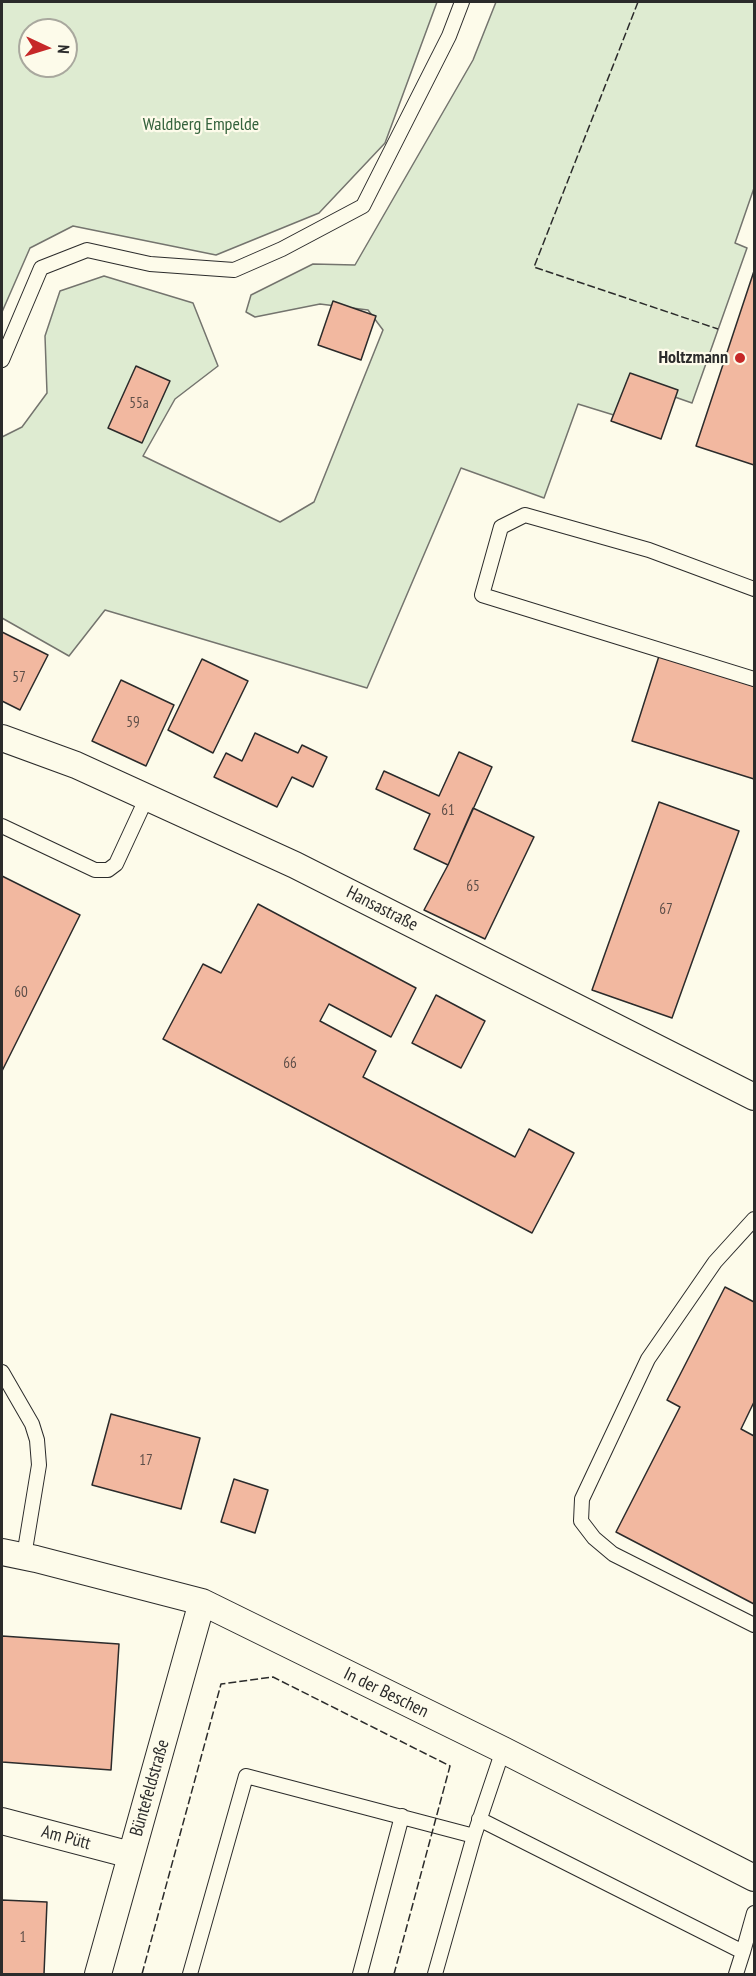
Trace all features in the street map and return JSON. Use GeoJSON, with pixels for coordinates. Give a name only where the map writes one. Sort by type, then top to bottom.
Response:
{"type":"FeatureCollection","features":[{"type":"Feature","properties":{"kind":"street","name":"Hansastraße"},"geometry":{"type":"LineString","coordinates":[[2,738],[76,765],[295,865],[754,1097]]}},
{"type":"Feature","properties":{"kind":"street","name":"In der Beschen"},"geometry":{"type":"LineString","coordinates":[[13,1554],[202,1602],[503,1750],[754,1878]]}},
{"type":"Feature","properties":{"kind":"street","name":"Büntefeldstraße"},"geometry":{"type":"LineString","coordinates":[[98,1974],[202,1602]]}},
{"type":"Feature","properties":{"kind":"street","name":"Am Pütt"},"geometry":{"type":"LineString","coordinates":[[2,1821],[132,1855]]}},
{"type":"Feature","properties":{"kind":"lane"},"geometry":{"type":"LineString","coordinates":[[2,360],[41,268],[87,250],[150,264],[234,270],[282,249],[363,206],[449,36],[462,2]]}},
{"type":"Feature","properties":{"kind":"lane"},"geometry":{"type":"LineString","coordinates":[[754,589],[649,550],[525,515],[501,527],[482,595],[754,679]]}},
{"type":"Feature","properties":{"kind":"lane"},"geometry":{"type":"LineString","coordinates":[[2,826],[94,870],[108,870],[117,864],[147,797]]}},
{"type":"Feature","properties":{"kind":"lane"},"geometry":{"type":"LineString","coordinates":[[754,1219],[715,1263],[648,1359],[582,1499],[580,1521],[594,1538],[613,1554],[754,1625]]}},
{"type":"Feature","properties":{"kind":"lane"},"geometry":{"type":"LineString","coordinates":[[2,1372],[32,1424],[37,1440],[39,1465],[13,1554]]}},
{"type":"Feature","properties":{"kind":"lane"},"geometry":{"type":"LineString","coordinates":[[435,1974],[479,1819],[503,1750]]}},
{"type":"Feature","properties":{"kind":"lane"},"geometry":{"type":"LineString","coordinates":[[190,1974],[246,1776],[474,1836]]}},
{"type":"Feature","properties":{"kind":"lane"},"geometry":{"type":"LineString","coordinates":[[360,1974],[402,1816]]}},
{"type":"Feature","properties":{"kind":"lane"},"geometry":{"type":"LineString","coordinates":[[479,1819],[742,1952]]}},
{"type":"Feature","properties":{"kind":"lane"},"geometry":{"type":"LineString","coordinates":[[736,1974],[754,1914]]}},
{"type":"Feature","properties":{"kind":"green space","name":"Waldberg Empelde"},"geometry":{"type":"Polygon","coordinates":[[[2,2],[437,2],[385,143],[319,213],[216,255],[73,226],[30,248],[2,312],[2,2]]]}},
{"type":"Feature","properties":{"kind":"green space"},"geometry":{"type":"Polygon","coordinates":[[[496,2],[754,2],[754,188],[735,243],[747,248],[692,403],[629,381],[617,416],[578,404],[544,498],[461,468],[367,688],[105,610],[69,656],[2,618],[2,437],[22,427],[47,393],[45,336],[60,291],[104,276],[193,303],[218,366],[175,399],[143,456],[280,522],[314,502],[383,330],[368,310],[320,304],[255,317],[246,312],[251,295],[313,264],[355,265],[473,60],[496,2]]]}},
{"type":"Feature","properties":{"kind":"building","name":"Holtzmann"},"geometry":{"type":"Polygon","coordinates":[[[754,271],[754,465],[696,446],[754,271]]]}},
{"type":"Feature","properties":{"kind":"building"},"geometry":{"type":"Polygon","coordinates":[[[333,301],[376,316],[361,360],[318,345],[333,301]]]}},
{"type":"Feature","properties":{"kind":"building"},"geometry":{"type":"Polygon","coordinates":[[[136,366],[170,381],[142,443],[108,428],[136,366]]]}},
{"type":"Feature","properties":{"kind":"building"},"geometry":{"type":"Polygon","coordinates":[[[630,373],[678,390],[661,439],[611,421],[630,373]]]}},
{"type":"Feature","properties":{"kind":"building"},"geometry":{"type":"Polygon","coordinates":[[[2,632],[48,655],[20,710],[2,701],[2,632]]]}},
{"type":"Feature","properties":{"kind":"building"},"geometry":{"type":"Polygon","coordinates":[[[659,656],[754,686],[754,779],[632,741],[659,656]]]}},
{"type":"Feature","properties":{"kind":"building"},"geometry":{"type":"Polygon","coordinates":[[[202,659],[248,681],[213,753],[168,730],[202,659]]]}},
{"type":"Feature","properties":{"kind":"building"},"geometry":{"type":"Polygon","coordinates":[[[121,680],[174,705],[146,766],[92,741],[121,680]]]}},
{"type":"Feature","properties":{"kind":"building"},"geometry":{"type":"Polygon","coordinates":[[[255,733],[298,753],[302,745],[327,757],[313,787],[292,777],[277,807],[214,777],[226,753],[242,761],[255,733]]]}},
{"type":"Feature","properties":{"kind":"building"},"geometry":{"type":"Polygon","coordinates":[[[459,752],[492,767],[448,865],[414,849],[430,814],[376,789],[384,771],[439,796],[459,752]]]}},
{"type":"Feature","properties":{"kind":"building"},"geometry":{"type":"Polygon","coordinates":[[[659,802],[739,831],[672,1018],[592,990],[659,802]]]}},
{"type":"Feature","properties":{"kind":"building"},"geometry":{"type":"Polygon","coordinates":[[[473,808],[534,837],[485,939],[424,910],[448,865],[473,808]]]}},
{"type":"Feature","properties":{"kind":"building"},"geometry":{"type":"Polygon","coordinates":[[[2,876],[80,915],[2,1071],[2,876]]]}},
{"type":"Feature","properties":{"kind":"building"},"geometry":{"type":"Polygon","coordinates":[[[258,904],[416,988],[391,1037],[329,1004],[320,1021],[376,1051],[363,1077],[515,1157],[529,1129],[574,1153],[532,1233],[163,1039],[203,964],[221,973],[258,904]]]}},
{"type":"Feature","properties":{"kind":"building"},"geometry":{"type":"Polygon","coordinates":[[[436,995],[485,1021],[461,1068],[412,1043],[436,995]]]}},
{"type":"Feature","properties":{"kind":"building"},"geometry":{"type":"Polygon","coordinates":[[[725,1287],[754,1302],[754,1402],[741,1429],[754,1436],[754,1604],[616,1532],[680,1407],[667,1400],[725,1287]]]}},
{"type":"Feature","properties":{"kind":"building"},"geometry":{"type":"Polygon","coordinates":[[[111,1414],[200,1438],[181,1509],[92,1485],[111,1414]]]}},
{"type":"Feature","properties":{"kind":"building"},"geometry":{"type":"Polygon","coordinates":[[[234,1479],[268,1490],[255,1533],[221,1522],[234,1479]]]}},
{"type":"Feature","properties":{"kind":"building"},"geometry":{"type":"Polygon","coordinates":[[[2,1636],[119,1644],[111,1770],[2,1762],[2,1636]]]}},
{"type":"Feature","properties":{"kind":"building"},"geometry":{"type":"Polygon","coordinates":[[[2,1900],[47,1902],[44,1974],[2,1974],[2,1900]]]}},
{"type":"Feature","properties":{"kind":"fence"},"geometry":{"type":"LineString","coordinates":[[638,2],[534,267],[718,329]]}},
{"type":"Feature","properties":{"kind":"fence"},"geometry":{"type":"LineString","coordinates":[[142,1974],[221,1684],[273,1677],[450,1766],[394,1974]]}},
{"type":"Feature","properties":{"kind":"place","name":"Holtzmann"},"geometry":{"type":"Point","coordinates":[740,358]}}]}
